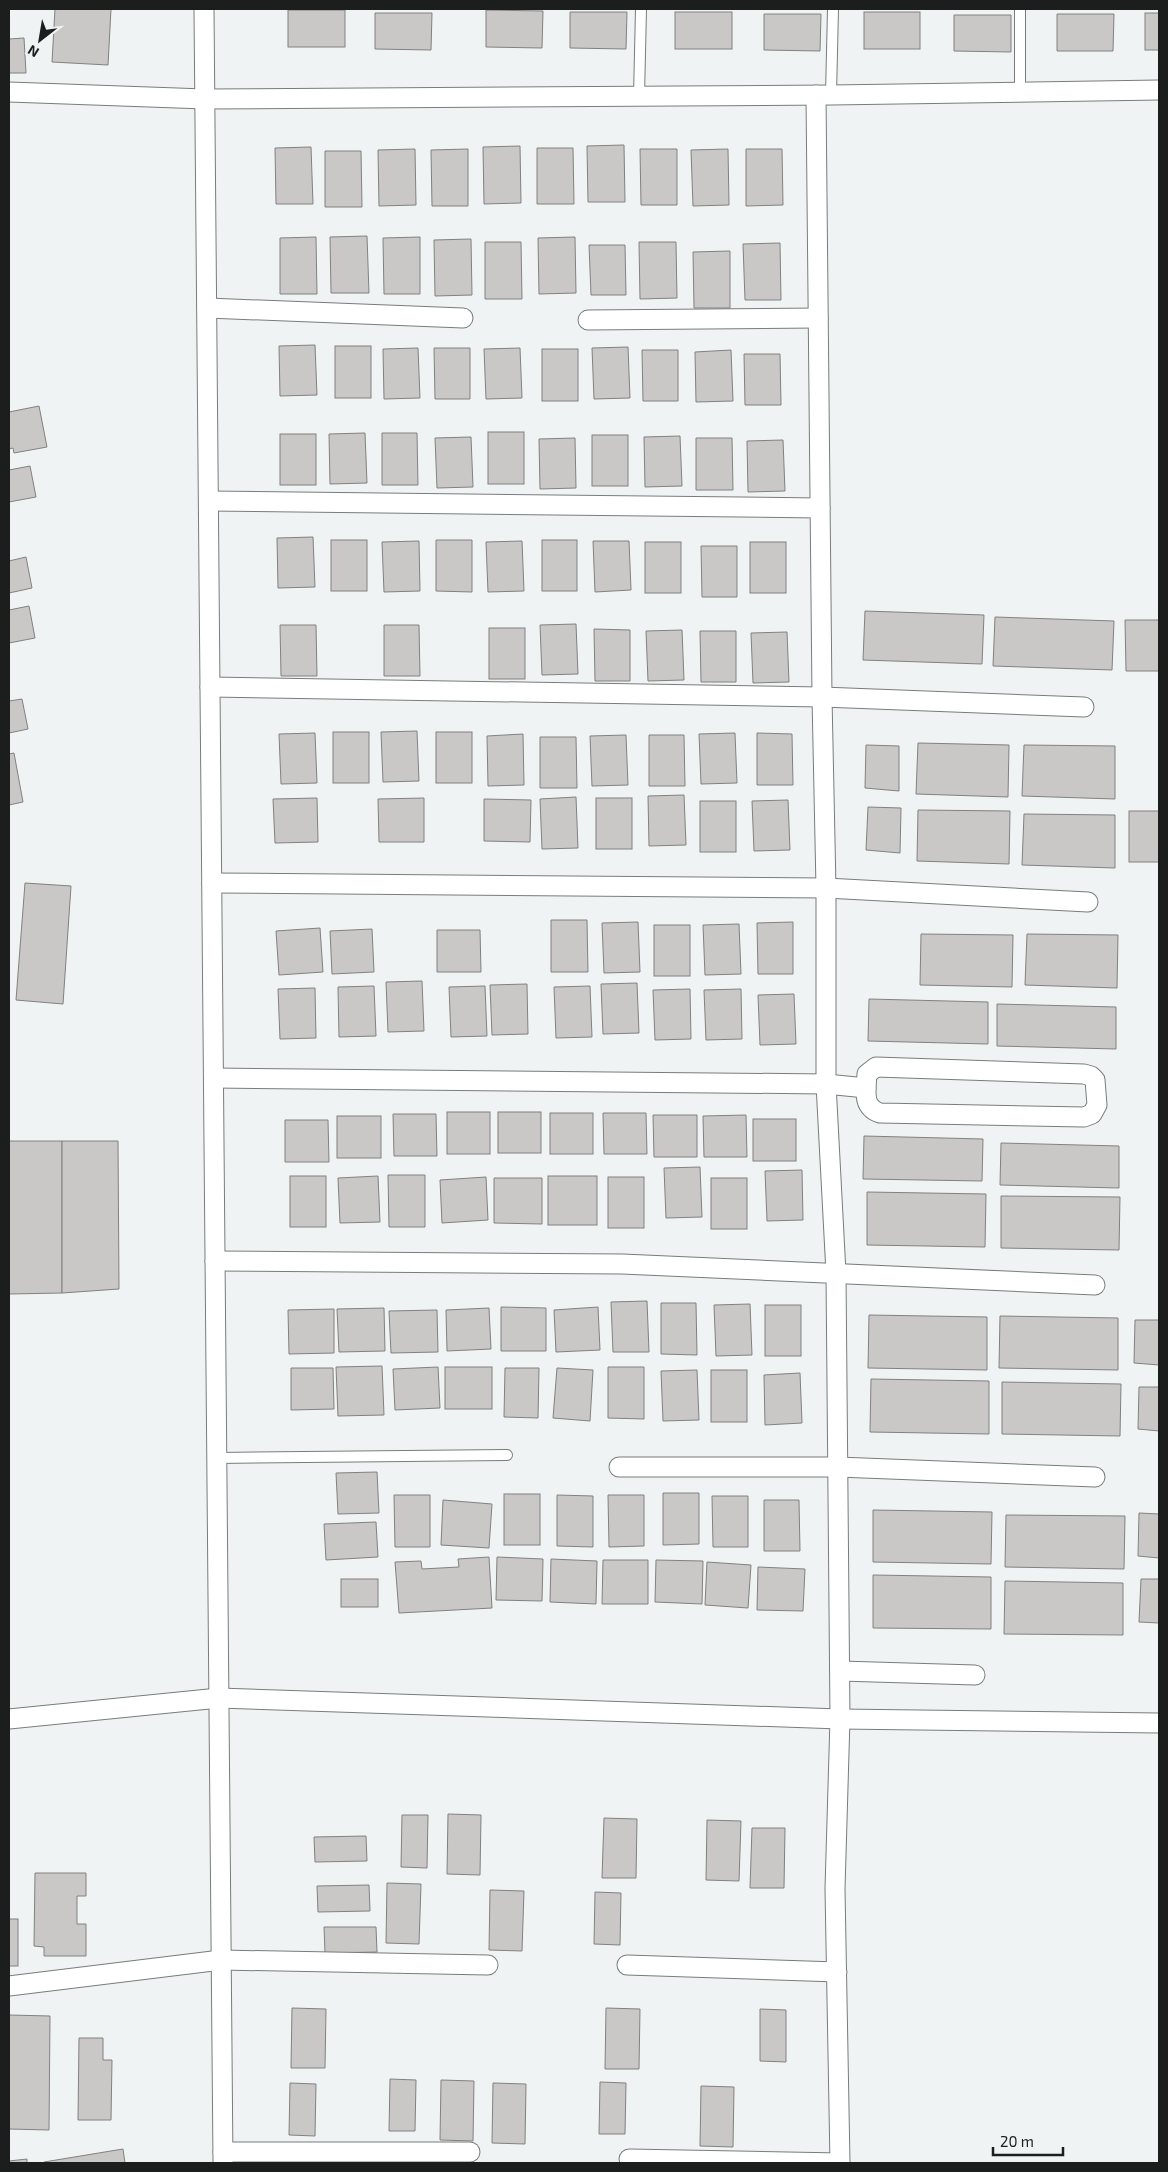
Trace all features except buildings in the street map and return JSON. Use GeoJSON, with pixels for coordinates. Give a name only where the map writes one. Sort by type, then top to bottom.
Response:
{"type":"FeatureCollection","features":[{"type":"Feature","properties":{"kind":"street"},"geometry":{"type":"LineString","coordinates":[[204,9],[223,2158],[470,2152]]}},
{"type":"Feature","properties":{"kind":"street"},"geometry":{"type":"LineString","coordinates":[[9,92],[205,99],[823,95],[1159,90]]}},
{"type":"Feature","properties":{"kind":"street"},"geometry":{"type":"LineString","coordinates":[[629,2159],[840,2163],[835,1889],[840,1719],[836,1273],[826,1084],[826,888],[818,318],[823,95]]}},
{"type":"Feature","properties":{"kind":"street"},"geometry":{"type":"LineString","coordinates":[[207,308],[462,318]]}},
{"type":"Feature","properties":{"kind":"street"},"geometry":{"type":"LineString","coordinates":[[588,320],[818,318]]}},
{"type":"Feature","properties":{"kind":"street"},"geometry":{"type":"LineString","coordinates":[[209,501],[820,508]]}},
{"type":"Feature","properties":{"kind":"street"},"geometry":{"type":"LineString","coordinates":[[210,687],[822,696],[1084,707]]}},
{"type":"Feature","properties":{"kind":"street"},"geometry":{"type":"LineString","coordinates":[[212,883],[826,888],[1088,902]]}},
{"type":"Feature","properties":{"kind":"street"},"geometry":{"type":"LineString","coordinates":[[876,1067],[1084,1074],[1091,1076],[1095,1080],[1097,1106],[1092,1114],[1084,1117],[880,1114],[872,1110],[868,1104],[866,1088],[866,1074],[876,1067]]}},
{"type":"Feature","properties":{"kind":"street"},"geometry":{"type":"LineString","coordinates":[[214,1078],[826,1084],[866,1088]]}},
{"type":"Feature","properties":{"kind":"street"},"geometry":{"type":"LineString","coordinates":[[215,1261],[622,1264],[1095,1285]]}},
{"type":"Feature","properties":{"kind":"street"},"geometry":{"type":"LineString","coordinates":[[619,1467],[838,1467],[1095,1477]]}},
{"type":"Feature","properties":{"kind":"street"},"geometry":{"type":"LineString","coordinates":[[840,1671],[975,1675]]}},
{"type":"Feature","properties":{"kind":"street"},"geometry":{"type":"LineString","coordinates":[[9,1719],[219,1698],[840,1719],[1159,1723]]}},
{"type":"Feature","properties":{"kind":"street"},"geometry":{"type":"LineString","coordinates":[[9,1986],[221,1960],[488,1965]]}},
{"type":"Feature","properties":{"kind":"street"},"geometry":{"type":"LineString","coordinates":[[627,1965],[837,1972]]}},
{"type":"Feature","properties":{"kind":"lane"},"geometry":{"type":"LineString","coordinates":[[639,96],[640,9]]}},
{"type":"Feature","properties":{"kind":"lane"},"geometry":{"type":"LineString","coordinates":[[823,95],[833,9]]}},
{"type":"Feature","properties":{"kind":"lane"},"geometry":{"type":"LineString","coordinates":[[1020,9],[1020,92]]}},
{"type":"Feature","properties":{"kind":"lane"},"geometry":{"type":"LineString","coordinates":[[217,1458],[507,1455]]}}]}
